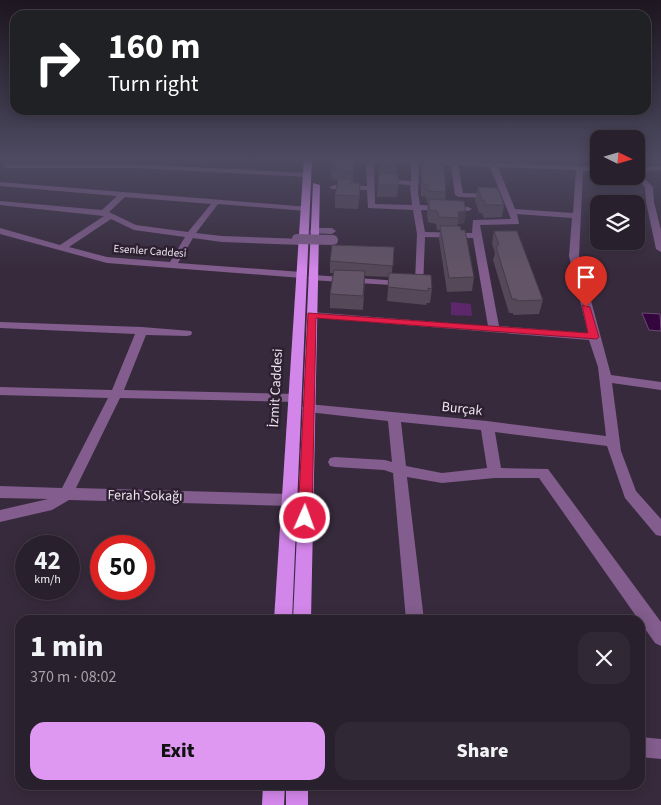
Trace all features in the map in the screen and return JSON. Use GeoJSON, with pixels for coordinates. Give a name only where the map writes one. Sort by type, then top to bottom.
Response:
{"type":"FeatureCollection","features":[{"type":"Feature","properties":{"kind":"main road","name":"İzmit Caddesi"},"geometry":{"type":"LineString","coordinates":[[302,615],[311,315],[308,277],[300,240],[307,196]]}},
{"type":"Feature","properties":{"kind":"main road","name":"İzmit Caddesi"},"geometry":{"type":"LineString","coordinates":[[283,615],[295,398],[314,231],[315,196]]}},
{"type":"Feature","properties":{"kind":"main road"},"geometry":{"type":"LineString","coordinates":[[273,805],[274,790]]}},
{"type":"Feature","properties":{"kind":"main road"},"geometry":{"type":"LineString","coordinates":[[297,790],[297,805]]}},
{"type":"Feature","properties":{"kind":"street"},"geometry":{"type":"LineString","coordinates":[[61,248],[107,215],[122,196]]}},
{"type":"Feature","properties":{"kind":"street"},"geometry":{"type":"LineString","coordinates":[[141,196],[306,209]]}},
{"type":"Feature","properties":{"kind":"street"},"geometry":{"type":"LineString","coordinates":[[371,196],[371,206],[468,209]]}},
{"type":"Feature","properties":{"kind":"street"},"geometry":{"type":"LineString","coordinates":[[415,196],[421,234],[477,236]]}},
{"type":"Feature","properties":{"kind":"street"},"geometry":{"type":"LineString","coordinates":[[472,196],[506,197],[516,222],[476,222],[494,328]]}},
{"type":"Feature","properties":{"kind":"street"},"geometry":{"type":"LineString","coordinates":[[576,196],[574,256],[594,337],[604,367],[614,452],[630,494],[661,530]]}},
{"type":"Feature","properties":{"kind":"street"},"geometry":{"type":"LineString","coordinates":[[650,196],[661,249]]}},
{"type":"Feature","properties":{"kind":"street"},"geometry":{"type":"LineString","coordinates":[[173,264],[190,235],[216,202]]}},
{"type":"Feature","properties":{"kind":"street"},"geometry":{"type":"LineString","coordinates":[[0,203],[107,215],[134,227],[222,239],[300,240],[333,236],[314,231]]}},
{"type":"Feature","properties":{"kind":"street"},"geometry":{"type":"LineString","coordinates":[[512,211],[576,216]]}},
{"type":"Feature","properties":{"kind":"street","name":"Esenler Caddesi"},"geometry":{"type":"LineString","coordinates":[[0,231],[107,260],[420,285],[421,234]]}},
{"type":"Feature","properties":{"kind":"street"},"geometry":{"type":"LineString","coordinates":[[311,315],[594,337]]}},
{"type":"Feature","properties":{"kind":"street"},"geometry":{"type":"LineString","coordinates":[[0,325],[187,333]]}},
{"type":"Feature","properties":{"kind":"street"},"geometry":{"type":"LineString","coordinates":[[0,516],[52,504],[66,494],[116,394],[142,330]]}},
{"type":"Feature","properties":{"kind":"street"},"geometry":{"type":"LineString","coordinates":[[605,378],[661,386]]}},
{"type":"Feature","properties":{"kind":"street"},"geometry":{"type":"LineString","coordinates":[[0,391],[295,398]]}},
{"type":"Feature","properties":{"kind":"street","name":"Burçak"},"geometry":{"type":"LineString","coordinates":[[308,408],[487,426],[613,442]]}},
{"type":"Feature","properties":{"kind":"street"},"geometry":{"type":"LineString","coordinates":[[394,417],[414,615]]}},
{"type":"Feature","properties":{"kind":"street"},"geometry":{"type":"LineString","coordinates":[[487,426],[495,473]]}},
{"type":"Feature","properties":{"kind":"street"},"geometry":{"type":"LineString","coordinates":[[335,462],[385,465],[400,470],[442,478],[495,473],[542,473],[661,637]]}},
{"type":"Feature","properties":{"kind":"street","name":"Ferah Sokağı"},"geometry":{"type":"LineString","coordinates":[[0,492],[290,500]]}},
{"type":"Feature","properties":{"kind":"street"},"geometry":{"type":"LineString","coordinates":[[645,747],[661,749]]}},
{"type":"Feature","properties":{"kind":"shaded area"},"geometry":{"type":"Polygon","coordinates":[[[451,302],[471,304],[472,316],[451,315],[451,302]]]}},
{"type":"Feature","properties":{"kind":"shaded area"},"geometry":{"type":"Polygon","coordinates":[[[642,313],[660,314],[661,331],[649,330],[642,313]]]}},
{"type":"Feature","properties":{"kind":"building"},"geometry":{"type":"Polygon","coordinates":[[[481,196],[501,196],[504,205],[486,205],[484,200],[482,200],[481,196]]]}},
{"type":"Feature","properties":{"kind":"building"},"geometry":{"type":"Polygon","coordinates":[[[429,199],[464,201],[466,211],[458,212],[459,218],[439,217],[437,211],[429,210],[429,199]]]}},
{"type":"Feature","properties":{"kind":"building"},"geometry":{"type":"Polygon","coordinates":[[[440,226],[460,226],[461,230],[465,230],[474,277],[449,278],[440,226]]]}},
{"type":"Feature","properties":{"kind":"building"},"geometry":{"type":"Polygon","coordinates":[[[494,231],[517,231],[543,300],[517,301],[512,299],[496,247],[499,245],[494,231]]]}},
{"type":"Feature","properties":{"kind":"building"},"geometry":{"type":"Polygon","coordinates":[[[332,245],[394,247],[393,266],[330,261],[332,245]]]}},
{"type":"Feature","properties":{"kind":"building"},"geometry":{"type":"Polygon","coordinates":[[[334,270],[365,271],[363,296],[330,294],[334,270]]]}},
{"type":"Feature","properties":{"kind":"building"},"geometry":{"type":"Polygon","coordinates":[[[389,273],[431,275],[432,289],[428,288],[428,291],[388,287],[389,273]]]}},
{"type":"Feature","properties":{"kind":"route"},"geometry":{"type":"LineString","coordinates":[[305,518],[311,315],[594,337],[586,307]]}}]}
